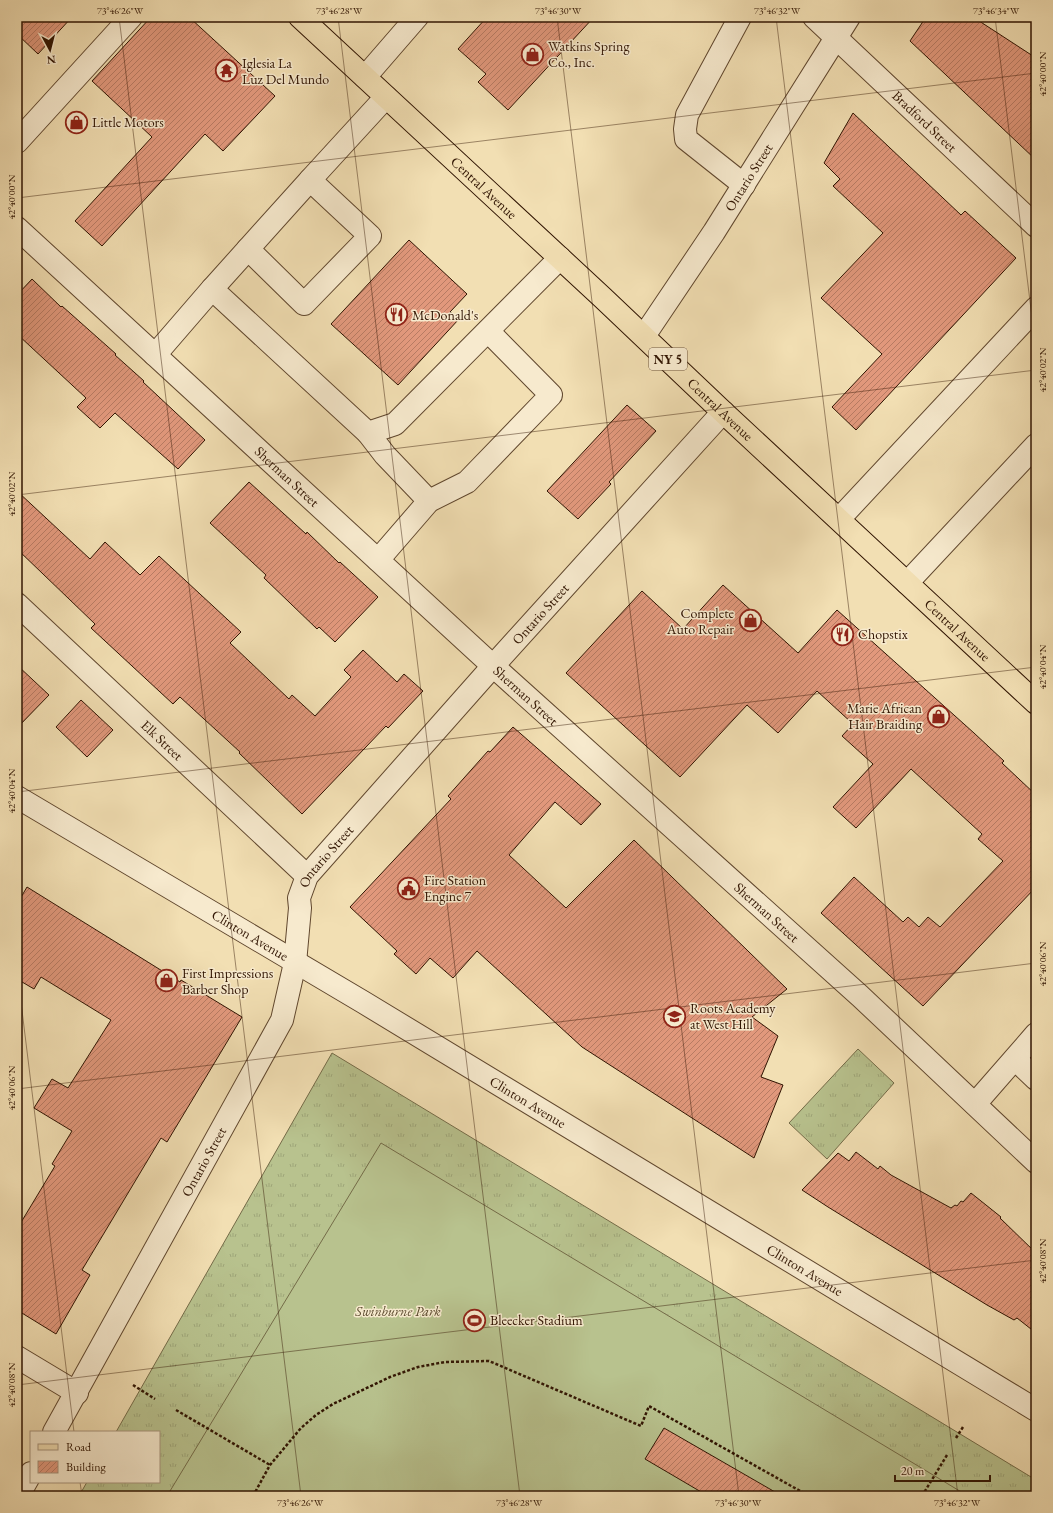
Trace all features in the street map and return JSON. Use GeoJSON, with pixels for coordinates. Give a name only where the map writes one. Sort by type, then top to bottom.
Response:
{"type":"FeatureCollection","features":[{"type":"Feature","properties":{"kind":"main road","name":"Central Avenue"},"geometry":{"type":"LineString","coordinates":[[300,17],[1036,703]]}},
{"type":"Feature","properties":{"kind":"street"},"geometry":{"type":"LineString","coordinates":[[17,142],[132,17]]}},
{"type":"Feature","properties":{"kind":"street"},"geometry":{"type":"LineString","coordinates":[[364,77],[417,17]]}},
{"type":"Feature","properties":{"kind":"street"},"geometry":{"type":"LineString","coordinates":[[740,17],[687,115],[685,128],[686,138],[744,185]]}},
{"type":"Feature","properties":{"kind":"street","name":"Bradford Street"},"geometry":{"type":"LineString","coordinates":[[814,17],[1036,226]]}},
{"type":"Feature","properties":{"kind":"street","name":"Ontario Street"},"geometry":{"type":"LineString","coordinates":[[644,336],[714,232],[849,17]]}},
{"type":"Feature","properties":{"kind":"street"},"geometry":{"type":"LineString","coordinates":[[155,355],[212,289],[386,97]]}},
{"type":"Feature","properties":{"kind":"street"},"geometry":{"type":"LineString","coordinates":[[248,249],[304,304],[370,236],[310,180]]}},
{"type":"Feature","properties":{"kind":"street","name":"Sherman Street"},"geometry":{"type":"LineString","coordinates":[[17,228],[493,666],[860,996],[1036,1162]]}},
{"type":"Feature","properties":{"kind":"street"},"geometry":{"type":"LineString","coordinates":[[368,433],[395,424],[560,258]]}},
{"type":"Feature","properties":{"kind":"street"},"geometry":{"type":"LineString","coordinates":[[212,289],[368,433],[384,455],[429,501]]}},
{"type":"Feature","properties":{"kind":"street"},"geometry":{"type":"LineString","coordinates":[[839,519],[1036,308]]}},
{"type":"Feature","properties":{"kind":"street"},"geometry":{"type":"LineString","coordinates":[[378,560],[429,501],[467,482],[551,394],[488,331]]}},
{"type":"Feature","properties":{"kind":"street","name":"Ontario Street"},"geometry":{"type":"LineString","coordinates":[[55,1431],[77,1393],[282,1020],[296,963],[300,908],[299,898],[307,876],[493,666],[724,412]]}},
{"type":"Feature","properties":{"kind":"street"},"geometry":{"type":"LineString","coordinates":[[907,583],[1036,445]]}},
{"type":"Feature","properties":{"kind":"street","name":"Elk Street"},"geometry":{"type":"LineString","coordinates":[[17,604],[307,876]]}},
{"type":"Feature","properties":{"kind":"street","name":"Clinton Avenue"},"geometry":{"type":"LineString","coordinates":[[17,797],[296,963],[1036,1410]]}},
{"type":"Feature","properties":{"kind":"street"},"geometry":{"type":"LineString","coordinates":[[975,1104],[1036,1034]]}},
{"type":"Feature","properties":{"kind":"street"},"geometry":{"type":"LineString","coordinates":[[1015,1059],[1036,1079]]}},
{"type":"Feature","properties":{"kind":"street"},"geometry":{"type":"LineString","coordinates":[[17,1357],[77,1393]]}},
{"type":"Feature","properties":{"kind":"street"},"geometry":{"type":"LineString","coordinates":[[18,1496],[30,1474]]}},
{"type":"Feature","properties":{"kind":"path"},"geometry":{"type":"LineString","coordinates":[[254,1496],[270,1465],[300,1428],[333,1404],[390,1377],[418,1367],[445,1362],[489,1361],[641,1426],[649,1406],[809,1496]]}},
{"type":"Feature","properties":{"kind":"path"},"geometry":{"type":"LineString","coordinates":[[133,1385],[155,1399]]}},
{"type":"Feature","properties":{"kind":"path"},"geometry":{"type":"LineString","coordinates":[[176,1410],[270,1465]]}},
{"type":"Feature","properties":{"kind":"path"},"geometry":{"type":"LineString","coordinates":[[956,1438],[963,1427]]}},
{"type":"Feature","properties":{"kind":"path"},"geometry":{"type":"LineString","coordinates":[[922,1496],[946,1455]]}},
{"type":"Feature","properties":{"kind":"green space"},"geometry":{"type":"Polygon","coordinates":[[[858,1049],[894,1083],[827,1159],[789,1123],[858,1049]]]}},
{"type":"Feature","properties":{"kind":"green space","name":"Bleecker Stadium"},"geometry":{"type":"Polygon","coordinates":[[[332,1053],[1036,1480],[1036,1496],[79,1496],[86,1483],[160,1483],[160,1431],[117,1431],[332,1053]]]}},
{"type":"Feature","properties":{"kind":"green space","name":"Bleecker Stadium"},"geometry":{"type":"Polygon","coordinates":[[[381,1143],[968,1496],[167,1496],[381,1143]]]}},
{"type":"Feature","properties":{"kind":"building"},"geometry":{"type":"Polygon","coordinates":[[[17,17],[72,17],[38,54],[17,34],[17,17]]]}},
{"type":"Feature","properties":{"kind":"building"},"geometry":{"type":"Polygon","coordinates":[[[151,17],[189,17],[275,96],[223,151],[205,134],[102,246],[75,221],[152,137],[92,81],[151,17]]]}},
{"type":"Feature","properties":{"kind":"building","name":"Watkins Spring Co., Inc."},"geometry":{"type":"Polygon","coordinates":[[[487,17],[594,17],[508,110],[478,82],[486,74],[458,49],[487,17]]]}},
{"type":"Feature","properties":{"kind":"building"},"geometry":{"type":"Polygon","coordinates":[[[926,17],[973,17],[1036,58],[1036,160],[910,41],[926,17]]]}},
{"type":"Feature","properties":{"kind":"building"},"geometry":{"type":"Polygon","coordinates":[[[853,113],[961,215],[965,211],[1016,258],[856,430],[832,407],[882,354],[821,298],[883,233],[833,186],[840,179],[824,163],[853,113]]]}},
{"type":"Feature","properties":{"kind":"building","name":"McDonald's"},"geometry":{"type":"Polygon","coordinates":[[[409,240],[467,294],[450,312],[459,319],[398,385],[331,324],[409,240]]]}},
{"type":"Feature","properties":{"kind":"building"},"geometry":{"type":"Polygon","coordinates":[[[32,279],[61,307],[62,306],[116,354],[115,355],[205,440],[178,469],[115,413],[100,428],[77,407],[86,398],[17,334],[17,295],[32,279]]]}},
{"type":"Feature","properties":{"kind":"building"},"geometry":{"type":"Polygon","coordinates":[[[627,405],[656,431],[609,482],[611,484],[578,519],[547,491],[627,405]]]}},
{"type":"Feature","properties":{"kind":"building"},"geometry":{"type":"Polygon","coordinates":[[[249,482],[306,534],[307,532],[339,563],[340,562],[378,597],[335,642],[319,627],[317,629],[264,578],[266,575],[210,523],[249,482]]]}},
{"type":"Feature","properties":{"kind":"building"},"geometry":{"type":"Polygon","coordinates":[[[17,491],[90,559],[105,542],[140,575],[159,556],[241,632],[230,643],[289,699],[292,695],[315,716],[351,677],[344,670],[363,650],[397,682],[404,674],[423,691],[388,728],[386,726],[302,814],[239,753],[240,752],[180,697],[173,704],[91,628],[95,624],[17,549],[17,491]]]}},
{"type":"Feature","properties":{"kind":"building"},"geometry":{"type":"Polygon","coordinates":[[[723,585],[798,653],[837,610],[974,733],[1004,761],[1002,763],[1036,795],[1036,887],[923,1006],[821,913],[854,877],[903,922],[908,917],[919,927],[928,917],[940,927],[1003,861],[978,839],[982,834],[911,769],[856,828],[833,807],[873,764],[842,736],[853,724],[817,691],[778,733],[747,705],[680,777],[566,673],[642,591],[683,629],[723,585]]]}},
{"type":"Feature","properties":{"kind":"building"},"geometry":{"type":"Polygon","coordinates":[[[17,665],[49,695],[17,728],[17,665]]]}},
{"type":"Feature","properties":{"kind":"building"},"geometry":{"type":"Polygon","coordinates":[[[81,700],[113,730],[87,757],[56,727],[81,700]]]}},
{"type":"Feature","properties":{"kind":"building","name":"Roots Academy at West Hill"},"geometry":{"type":"Polygon","coordinates":[[[513,727],[601,804],[581,825],[555,802],[509,855],[566,908],[634,840],[787,989],[752,1017],[778,1036],[761,1077],[783,1085],[754,1158],[582,1047],[477,951],[453,978],[430,958],[416,974],[394,954],[397,951],[350,907],[451,799],[448,796],[488,751],[490,752],[513,727]]]}},
{"type":"Feature","properties":{"kind":"building"},"geometry":{"type":"Polygon","coordinates":[[[27,887],[180,982],[181,980],[242,1017],[167,1142],[161,1138],[82,1270],[90,1275],[56,1334],[17,1310],[17,1229],[55,1166],[52,1164],[72,1131],[34,1108],[52,1079],[68,1088],[111,1020],[41,977],[34,989],[17,979],[17,904],[27,887]]]}},
{"type":"Feature","properties":{"kind":"building"},"geometry":{"type":"Polygon","coordinates":[[[856,1152],[878,1169],[880,1166],[891,1175],[951,1208],[955,1205],[957,1206],[961,1201],[963,1202],[971,1193],[1001,1217],[1000,1218],[1036,1253],[1036,1333],[1017,1318],[1014,1320],[987,1305],[802,1190],[838,1153],[849,1161],[856,1152]]]}},
{"type":"Feature","properties":{"kind":"building"},"geometry":{"type":"Polygon","coordinates":[[[664,1428],[782,1496],[708,1496],[645,1459],[664,1428]]]}},
{"type":"Feature","properties":{"kind":"place","name":"Watkins Spring Co., Inc."},"geometry":{"type":"Point","coordinates":[533,54]}},
{"type":"Feature","properties":{"kind":"place","name":"Iglesia La Luz Del Mundo"},"geometry":{"type":"Point","coordinates":[227,71]}},
{"type":"Feature","properties":{"kind":"place","name":"Little Motors"},"geometry":{"type":"Point","coordinates":[77,122]}},
{"type":"Feature","properties":{"kind":"place","name":"McDonald's"},"geometry":{"type":"Point","coordinates":[397,315]}},
{"type":"Feature","properties":{"kind":"place","name":"Complete Auto Repair"},"geometry":{"type":"Point","coordinates":[750,621]}},
{"type":"Feature","properties":{"kind":"place","name":"Chopstix"},"geometry":{"type":"Point","coordinates":[843,634]}},
{"type":"Feature","properties":{"kind":"place","name":"Marie African Hair Braiding"},"geometry":{"type":"Point","coordinates":[938,716]}},
{"type":"Feature","properties":{"kind":"place","name":"Fire Station Engine 7"},"geometry":{"type":"Point","coordinates":[409,888]}},
{"type":"Feature","properties":{"kind":"place","name":"First Impressions Barber Shop"},"geometry":{"type":"Point","coordinates":[167,981]}},
{"type":"Feature","properties":{"kind":"place","name":"Roots Academy at West Hill"},"geometry":{"type":"Point","coordinates":[674,1016]}},
{"type":"Feature","properties":{"kind":"place","name":"Bleecker Stadium"},"geometry":{"type":"Point","coordinates":[474,1320]}},
{"type":"Feature","properties":{"kind":"park label","name":"Swinburne Park"},"geometry":{"type":"Point","coordinates":[398,1311]}}]}
